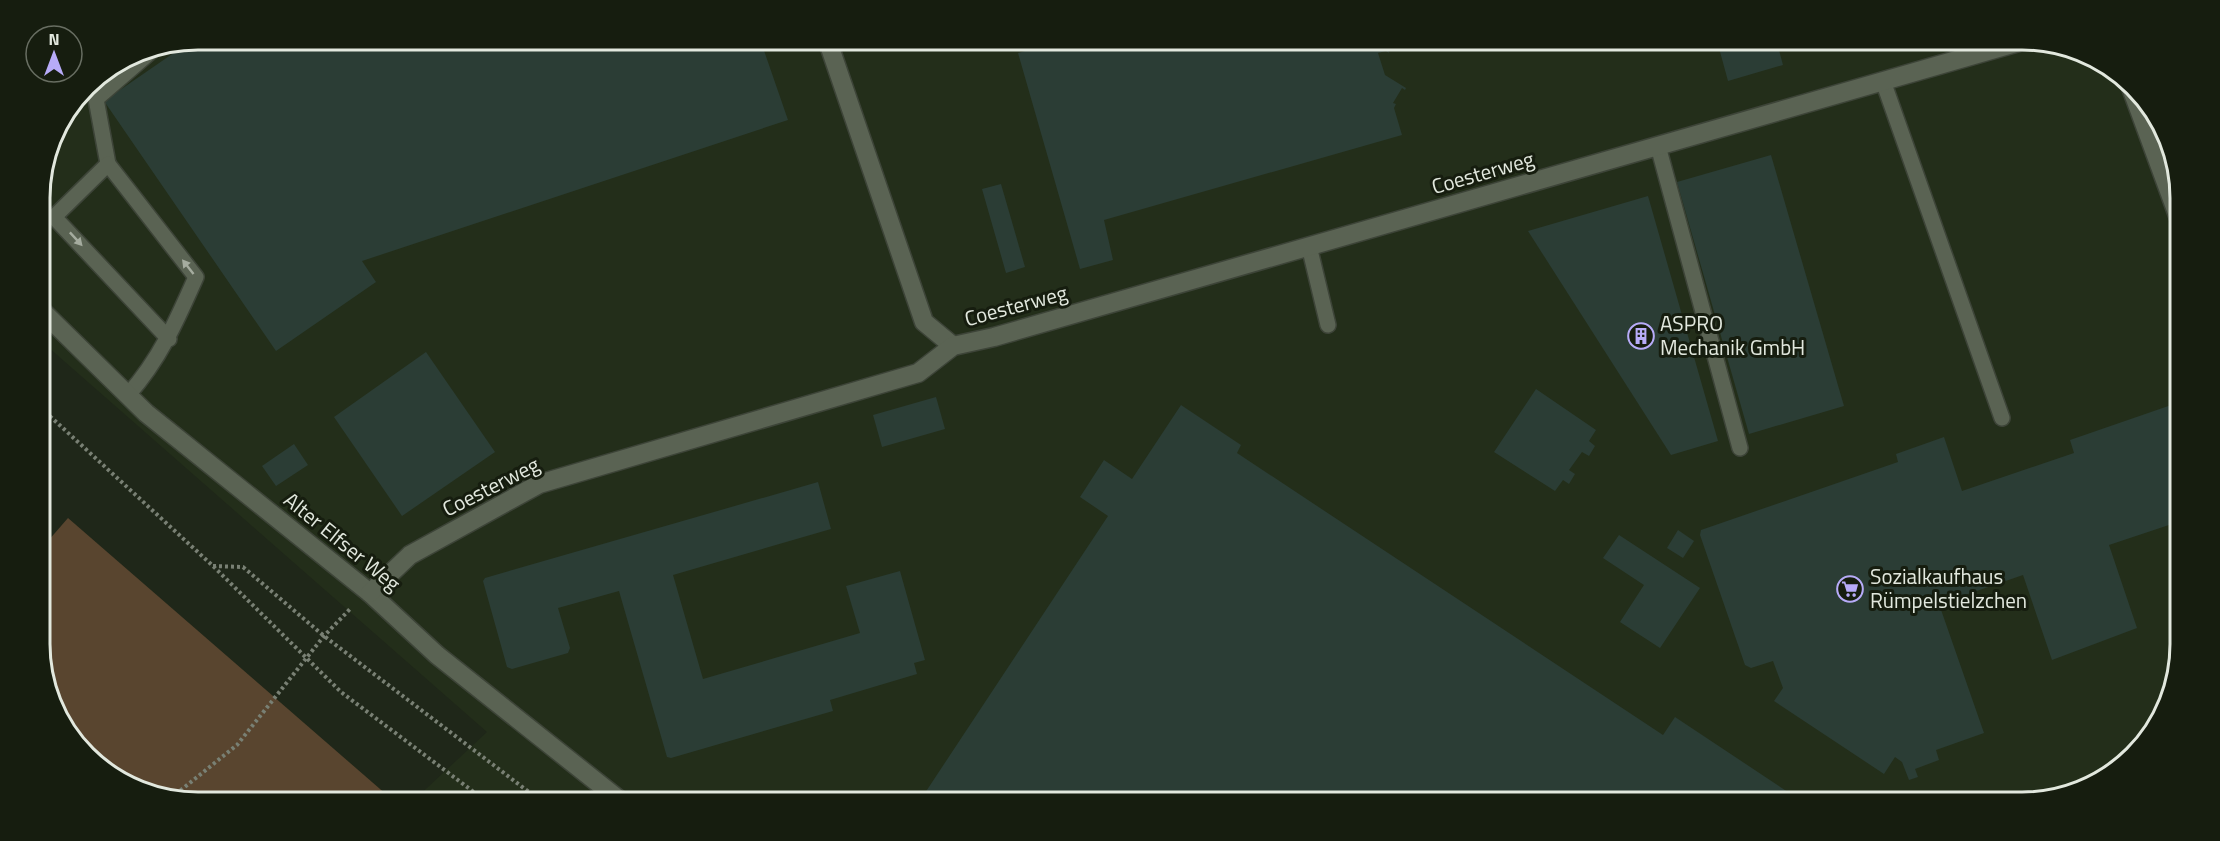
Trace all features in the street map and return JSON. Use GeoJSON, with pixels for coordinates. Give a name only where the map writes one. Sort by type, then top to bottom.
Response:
{"type":"FeatureCollection","features":[{"type":"Feature","properties":{"kind":"street","name":"Coesterweg"},"geometry":{"type":"LineString","coordinates":[[831,50],[924,322],[953,346]]}},
{"type":"Feature","properties":{"kind":"street","name":"Coesterweg"},"geometry":{"type":"LineString","coordinates":[[370,593],[410,555],[539,484],[918,373],[953,346],[994,337],[1991,50]]}},
{"type":"Feature","properties":{"kind":"street"},"geometry":{"type":"LineString","coordinates":[[2137,105],[2170,194]]}},
{"type":"Feature","properties":{"kind":"street","name":"Alter Elfser Weg"},"geometry":{"type":"LineString","coordinates":[[50,319],[146,413],[370,593],[437,655],[609,792]]}},
{"type":"Feature","properties":{"kind":"lane"},"geometry":{"type":"LineString","coordinates":[[128,395],[147,374],[169,339],[196,277],[108,164],[96,99],[139,62]]}},
{"type":"Feature","properties":{"kind":"lane"},"geometry":{"type":"LineString","coordinates":[[1883,81],[2002,418]]}},
{"type":"Feature","properties":{"kind":"lane"},"geometry":{"type":"LineString","coordinates":[[1658,146],[1740,448]]}},
{"type":"Feature","properties":{"kind":"lane"},"geometry":{"type":"LineString","coordinates":[[108,164],[54,217],[169,339]]}},
{"type":"Feature","properties":{"kind":"lane"},"geometry":{"type":"LineString","coordinates":[[1309,246],[1328,325]]}},
{"type":"Feature","properties":{"kind":"path"},"geometry":{"type":"LineString","coordinates":[[50,417],[213,566],[341,692],[473,792]]}},
{"type":"Feature","properties":{"kind":"path"},"geometry":{"type":"LineString","coordinates":[[213,566],[243,567],[324,636],[529,792]]}},
{"type":"Feature","properties":{"kind":"path"},"geometry":{"type":"LineString","coordinates":[[181,790],[237,745],[324,636],[344,614],[370,593]]}},
{"type":"Feature","properties":{"kind":"shaded area"},"geometry":{"type":"Polygon","coordinates":[[[198,50],[2022,50],[2070,57],[2096,69],[2127,93],[2151,124],[2159,141],[2169,179],[2170,198],[2169,662],[2163,691],[2140,733],[2112,761],[2096,772],[2070,784],[2032,791],[423,792],[487,732],[50,349],[50,188],[55,159],[65,132],[80,108],[100,86],[124,69],[150,57],[198,50]]]}},
{"type":"Feature","properties":{"kind":"shaded area"},"geometry":{"type":"Polygon","coordinates":[[[68,518],[383,792],[198,792],[179,790],[150,784],[132,776],[100,755],[86,741],[65,709],[52,672],[50,539],[68,518]]]}},
{"type":"Feature","properties":{"kind":"building"},"geometry":{"type":"Polygon","coordinates":[[[764,50],[788,120],[362,261],[376,282],[276,351],[104,101],[179,51],[764,50]]]}},
{"type":"Feature","properties":{"kind":"building"},"geometry":{"type":"Polygon","coordinates":[[[1028,50],[1388,50],[1389,53],[1386,51],[1378,53],[1385,75],[1406,88],[1405,90],[1402,88],[1393,103],[1396,104],[1394,108],[1402,135],[1104,220],[1113,260],[1080,269],[1018,53],[1028,50]]]}},
{"type":"Feature","properties":{"kind":"building"},"geometry":{"type":"Polygon","coordinates":[[[1720,50],[1779,50],[1783,65],[1728,81],[1720,50]]]}},
{"type":"Feature","properties":{"kind":"building"},"geometry":{"type":"Polygon","coordinates":[[[1771,155],[1844,406],[1749,434],[1677,182],[1771,155]]]}},
{"type":"Feature","properties":{"kind":"building"},"geometry":{"type":"Polygon","coordinates":[[[1001,184],[1025,267],[1006,273],[982,189],[1001,184]]]}},
{"type":"Feature","properties":{"kind":"building","name":"ASPRO Mechanik GmbH"},"geometry":{"type":"Polygon","coordinates":[[[1648,196],[1718,441],[1671,455],[1528,231],[1648,196]]]}},
{"type":"Feature","properties":{"kind":"building"},"geometry":{"type":"Polygon","coordinates":[[[426,352],[495,452],[402,516],[334,417],[426,352]]]}},
{"type":"Feature","properties":{"kind":"building"},"geometry":{"type":"Polygon","coordinates":[[[1536,389],[1596,430],[1589,441],[1595,446],[1589,456],[1582,452],[1569,470],[1575,474],[1569,484],[1563,480],[1555,491],[1494,452],[1536,389]]]}},
{"type":"Feature","properties":{"kind":"building"},"geometry":{"type":"Polygon","coordinates":[[[936,397],[945,429],[882,447],[873,415],[936,397]]]}},
{"type":"Feature","properties":{"kind":"building"},"geometry":{"type":"Polygon","coordinates":[[[1181,405],[1241,445],[1237,453],[1663,735],[1675,717],[1787,791],[926,792],[1108,516],[1080,497],[1104,460],[1132,479],[1181,405]]]}},
{"type":"Feature","properties":{"kind":"building","name":"Sozialkaufhaus Rümpelstielzchen"},"geometry":{"type":"Polygon","coordinates":[[[2170,405],[2170,525],[2109,545],[2137,628],[2052,660],[2023,575],[1939,604],[1984,733],[1936,750],[1939,760],[1915,769],[1918,777],[1909,780],[1902,762],[1895,757],[1884,774],[1774,701],[1783,688],[1773,661],[1751,668],[1745,665],[1700,535],[1701,530],[1898,462],[1896,454],[1944,437],[1962,491],[2074,453],[2070,440],[2170,405]]]}},
{"type":"Feature","properties":{"kind":"building"},"geometry":{"type":"Polygon","coordinates":[[[294,444],[308,465],[276,486],[262,466],[294,444]]]}},
{"type":"Feature","properties":{"kind":"building"},"geometry":{"type":"Polygon","coordinates":[[[818,482],[831,529],[673,575],[703,679],[860,633],[846,586],[900,571],[925,660],[914,663],[917,674],[830,700],[833,711],[671,758],[667,757],[619,591],[558,608],[570,648],[568,653],[512,669],[507,667],[483,581],[485,578],[818,482]]]}},
{"type":"Feature","properties":{"kind":"building"},"geometry":{"type":"Polygon","coordinates":[[[1678,530],[1694,541],[1683,558],[1667,548],[1678,530]]]}},
{"type":"Feature","properties":{"kind":"building"},"geometry":{"type":"Polygon","coordinates":[[[1619,535],[1700,588],[1660,648],[1620,622],[1644,585],[1603,558],[1619,535]]]}},
{"type":"Feature","properties":{"kind":"place","name":"ASPRO Mechanik GmbH"},"geometry":{"type":"Point","coordinates":[1641,336]}},
{"type":"Feature","properties":{"kind":"place","name":"Sozialkaufhaus Rümpelstielzchen"},"geometry":{"type":"Point","coordinates":[1850,589]}}]}
